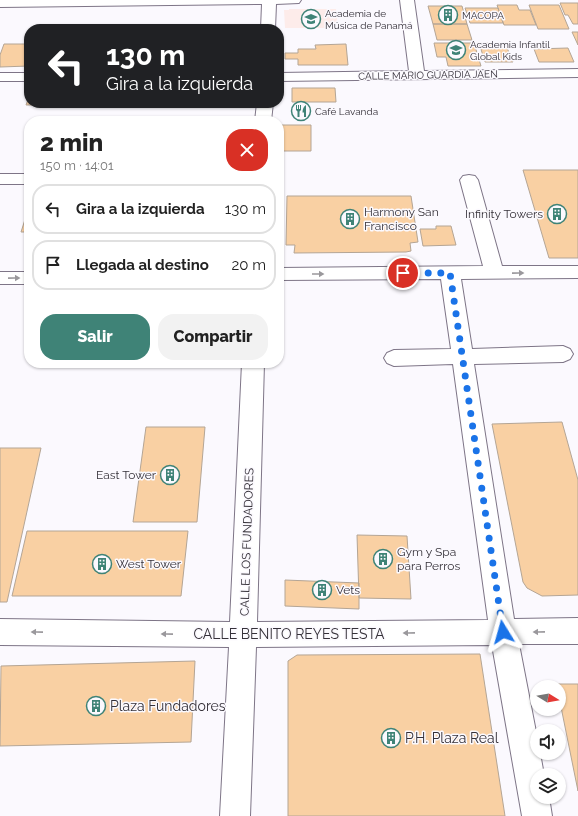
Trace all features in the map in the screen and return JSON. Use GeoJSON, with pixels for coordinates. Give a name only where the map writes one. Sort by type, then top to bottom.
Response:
{"type":"FeatureCollection","features":[{"type":"Feature","properties":{"kind":"street"},"geometry":{"type":"LineString","coordinates":[[0,3],[294,0]]}},
{"type":"Feature","properties":{"kind":"street"},"geometry":{"type":"LineString","coordinates":[[407,0],[417,75]]}},
{"type":"Feature","properties":{"kind":"street"},"geometry":{"type":"LineString","coordinates":[[268,24],[270,1]]}},
{"type":"Feature","properties":{"kind":"street","name":"CALLE MARIO GUARDIA JAEN"},"geometry":{"type":"LineString","coordinates":[[284,78],[578,73]]}},
{"type":"Feature","properties":{"kind":"street"},"geometry":{"type":"LineString","coordinates":[[0,77],[24,77]]}},
{"type":"Feature","properties":{"kind":"street"},"geometry":{"type":"LineString","coordinates":[[0,179],[24,179]]}},
{"type":"Feature","properties":{"kind":"street"},"geometry":{"type":"LineString","coordinates":[[469,180],[494,273]]}},
{"type":"Feature","properties":{"kind":"street"},"geometry":{"type":"LineString","coordinates":[[284,274],[578,272]]}},
{"type":"Feature","properties":{"kind":"street"},"geometry":{"type":"LineString","coordinates":[[450,273],[503,632],[537,816]]}},
{"type":"Feature","properties":{"kind":"street"},"geometry":{"type":"LineString","coordinates":[[0,278],[24,278]]}},
{"type":"Feature","properties":{"kind":"street"},"geometry":{"type":"LineString","coordinates":[[394,358],[463,355],[564,354]]}},
{"type":"Feature","properties":{"kind":"street","name":"CALLE LOS FUNDADORES"},"geometry":{"type":"LineString","coordinates":[[234,816],[243,635],[253,368]]}},
{"type":"Feature","properties":{"kind":"street","name":"CALLE BENITO REYES TESTA"},"geometry":{"type":"LineString","coordinates":[[0,632],[243,635],[578,631]]}},
{"type":"Feature","properties":{"kind":"shaded area","name":"Academia de Música de Panamá"},"geometry":{"type":"Polygon","coordinates":[[[336,9],[338,28],[285,28],[284,10],[336,9]]]}},
{"type":"Feature","properties":{"kind":"building"},"geometry":{"type":"Polygon","coordinates":[[[560,3],[578,3],[578,24],[573,24],[568,15],[565,15],[560,3]]]}},
{"type":"Feature","properties":{"kind":"building"},"geometry":{"type":"Polygon","coordinates":[[[497,5],[517,5],[519,10],[530,10],[536,25],[504,25],[497,5]]]}},
{"type":"Feature","properties":{"kind":"building"},"geometry":{"type":"Polygon","coordinates":[[[529,5],[559,5],[569,29],[538,29],[529,5]]]}},
{"type":"Feature","properties":{"kind":"building","name":"MACOPA"},"geometry":{"type":"Polygon","coordinates":[[[428,6],[462,6],[467,24],[433,24],[428,6]]]}},
{"type":"Feature","properties":{"kind":"building"},"geometry":{"type":"Polygon","coordinates":[[[465,8],[498,8],[503,23],[470,23],[465,8]]]}},
{"type":"Feature","properties":{"kind":"building"},"geometry":{"type":"Polygon","coordinates":[[[433,24],[467,24],[472,40],[437,40],[433,24]]]}},
{"type":"Feature","properties":{"kind":"building"},"geometry":{"type":"Polygon","coordinates":[[[572,32],[578,32],[578,45],[572,32]]]}},
{"type":"Feature","properties":{"kind":"building","name":"Academia Infantil Global Kids"},"geometry":{"type":"Polygon","coordinates":[[[434,43],[474,43],[481,66],[448,66],[446,57],[437,57],[434,43]]]}},
{"type":"Feature","properties":{"kind":"building"},"geometry":{"type":"Polygon","coordinates":[[[479,43],[505,43],[513,62],[485,62],[479,43]]]}},
{"type":"Feature","properties":{"kind":"building"},"geometry":{"type":"Polygon","coordinates":[[[4,44],[24,44],[24,66],[0,67],[0,55],[4,44]]]}},
{"type":"Feature","properties":{"kind":"building"},"geometry":{"type":"Polygon","coordinates":[[[346,44],[348,65],[298,65],[298,59],[285,59],[285,53],[298,53],[298,49],[316,49],[315,45],[346,44]]]}},
{"type":"Feature","properties":{"kind":"building"},"geometry":{"type":"Polygon","coordinates":[[[568,48],[574,62],[539,62],[534,49],[568,48]]]}},
{"type":"Feature","properties":{"kind":"building"},"geometry":{"type":"Polygon","coordinates":[[[292,88],[335,88],[336,102],[292,102],[292,88]]]}},
{"type":"Feature","properties":{"kind":"building"},"geometry":{"type":"Polygon","coordinates":[[[284,125],[311,125],[311,151],[284,151],[284,125]]]}},
{"type":"Feature","properties":{"kind":"building","name":"Infinity Towers"},"geometry":{"type":"Polygon","coordinates":[[[523,170],[578,170],[578,258],[549,258],[523,170]]]}},
{"type":"Feature","properties":{"kind":"building","name":"Harmony San Francisco"},"geometry":{"type":"Polygon","coordinates":[[[287,196],[411,196],[418,242],[410,243],[411,251],[406,252],[294,253],[295,245],[286,245],[287,196]]]}},
{"type":"Feature","properties":{"kind":"building"},"geometry":{"type":"Polygon","coordinates":[[[24,223],[24,232],[21,232],[24,223]]]}},
{"type":"Feature","properties":{"kind":"building"},"geometry":{"type":"Polygon","coordinates":[[[436,226],[451,226],[456,245],[423,246],[420,229],[436,229],[436,226]]]}},
{"type":"Feature","properties":{"kind":"building"},"geometry":{"type":"Polygon","coordinates":[[[562,422],[578,480],[578,595],[542,596],[527,588],[523,582],[492,424],[562,422]]]}},
{"type":"Feature","properties":{"kind":"building","name":"East Tower"},"geometry":{"type":"Polygon","coordinates":[[[146,427],[205,427],[197,522],[133,522],[146,427]]]}},
{"type":"Feature","properties":{"kind":"building"},"geometry":{"type":"Polygon","coordinates":[[[0,448],[41,448],[7,602],[0,602],[0,448]]]}},
{"type":"Feature","properties":{"kind":"building","name":"West Tower"},"geometry":{"type":"Polygon","coordinates":[[[27,531],[188,531],[181,596],[12,596],[27,531]]]}},
{"type":"Feature","properties":{"kind":"building","name":"Gym y Spa para Perros"},"geometry":{"type":"Polygon","coordinates":[[[357,535],[407,536],[411,599],[359,598],[357,535]]]}},
{"type":"Feature","properties":{"kind":"building","name":"Vets"},"geometry":{"type":"Polygon","coordinates":[[[285,580],[359,583],[359,609],[285,606],[285,580]]]}},
{"type":"Feature","properties":{"kind":"building","name":"P.H. Plaza Real"},"geometry":{"type":"Polygon","coordinates":[[[480,654],[505,816],[288,816],[288,661],[297,655],[480,654]]]}},
{"type":"Feature","properties":{"kind":"building","name":"Plaza Fundadores"},"geometry":{"type":"Polygon","coordinates":[[[195,661],[191,742],[0,746],[1,666],[195,661]]]}},
{"type":"Feature","properties":{"kind":"building"},"geometry":{"type":"Polygon","coordinates":[[[566,684],[578,684],[578,791],[566,732],[566,724],[564,724],[563,716],[566,716],[566,684]]]}},
{"type":"Feature","properties":{"kind":"place","name":"MACOPA"},"geometry":{"type":"Point","coordinates":[448,15]}},
{"type":"Feature","properties":{"kind":"place","name":"Academia de Música de Panamá"},"geometry":{"type":"Point","coordinates":[311,19]}},
{"type":"Feature","properties":{"kind":"place","name":"Academia Infantil Global Kids"},"geometry":{"type":"Point","coordinates":[456,50]}},
{"type":"Feature","properties":{"kind":"place","name":"Café Lavanda"},"geometry":{"type":"Point","coordinates":[301,111]}},
{"type":"Feature","properties":{"kind":"place","name":"Infinity Towers"},"geometry":{"type":"Point","coordinates":[557,214]}},
{"type":"Feature","properties":{"kind":"place","name":"Harmony San Francisco"},"geometry":{"type":"Point","coordinates":[350,219]}},
{"type":"Feature","properties":{"kind":"place","name":"East Tower"},"geometry":{"type":"Point","coordinates":[170,475]}},
{"type":"Feature","properties":{"kind":"place","name":"Gym y Spa para Perros"},"geometry":{"type":"Point","coordinates":[383,559]}},
{"type":"Feature","properties":{"kind":"place","name":"West Tower"},"geometry":{"type":"Point","coordinates":[102,564]}},
{"type":"Feature","properties":{"kind":"place","name":"Vets"},"geometry":{"type":"Point","coordinates":[322,590]}},
{"type":"Feature","properties":{"kind":"place","name":"Plaza Fundadores"},"geometry":{"type":"Point","coordinates":[96,706]}},
{"type":"Feature","properties":{"kind":"place","name":"P.H. Plaza Real"},"geometry":{"type":"Point","coordinates":[391,738]}},
{"type":"Feature","properties":{"kind":"route"},"geometry":{"type":"LineString","coordinates":[[403,273],[450,273],[503,632]]}}]}
